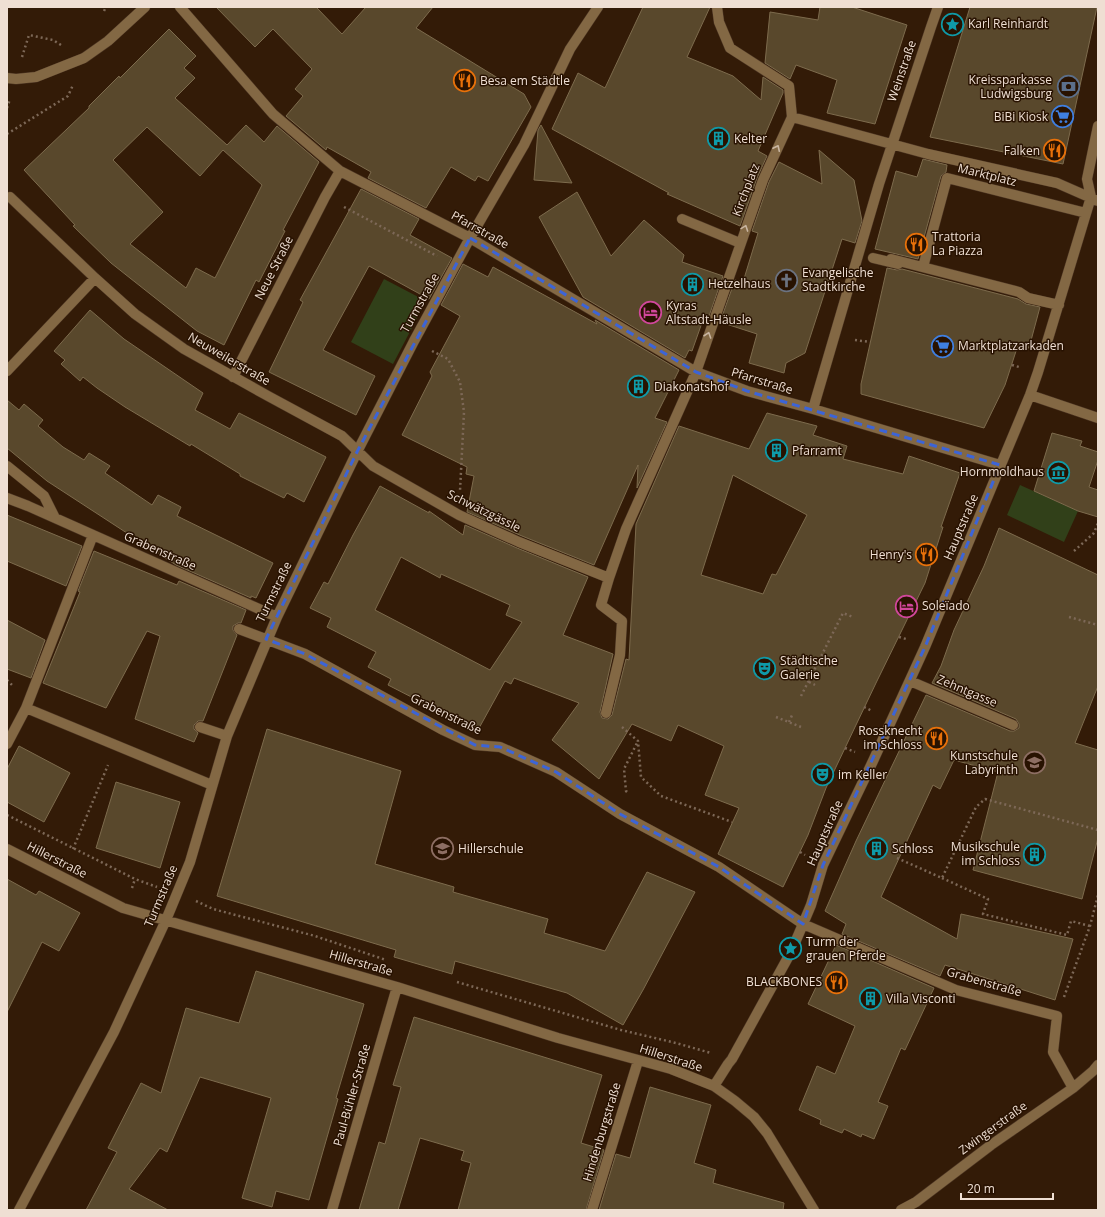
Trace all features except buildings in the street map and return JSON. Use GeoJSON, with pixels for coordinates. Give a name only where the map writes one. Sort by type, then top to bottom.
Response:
{"type":"FeatureCollection","features":[{"type":"Feature","properties":{"kind":"street"},"geometry":{"type":"LineString","coordinates":[[7,78],[16,80],[36,77],[84,58],[108,41],[145,7]]}},
{"type":"Feature","properties":{"kind":"street","name":"Pfarrstraße"},"geometry":{"type":"LineString","coordinates":[[180,7],[273,114],[340,171],[470,238],[696,372],[747,391],[814,409],[1000,465]]}},
{"type":"Feature","properties":{"kind":"street","name":"Turmstraße"},"geometry":{"type":"LineString","coordinates":[[19,1210],[114,1032],[178,893],[190,862],[227,736],[266,639],[357,452],[414,341],[470,238],[524,145],[570,49],[598,7]]}},
{"type":"Feature","properties":{"kind":"street"},"geometry":{"type":"LineString","coordinates":[[717,7],[719,22],[730,48],[789,86],[792,117],[892,144],[833,338],[814,409]]}},
{"type":"Feature","properties":{"kind":"street","name":"Weinstraße"},"geometry":{"type":"LineString","coordinates":[[892,144],[938,7]]}},
{"type":"Feature","properties":{"kind":"street","name":"Kirchplatz"},"geometry":{"type":"LineString","coordinates":[[696,372],[763,180],[792,117]]}},
{"type":"Feature","properties":{"kind":"street","name":"Hauptstraße"},"geometry":{"type":"LineString","coordinates":[[714,1086],[732,1059],[790,952],[803,924],[811,905],[823,865],[910,680],[1030,395],[1059,305],[1086,213],[1094,199],[1087,179],[1098,126]]}},
{"type":"Feature","properties":{"kind":"street","name":"Marktplatz"},"geometry":{"type":"LineString","coordinates":[[892,144],[928,154],[1057,183],[1094,199]]}},
{"type":"Feature","properties":{"kind":"street","name":"Neue Straße"},"geometry":{"type":"LineString","coordinates":[[233,377],[325,197],[340,171]]}},
{"type":"Feature","properties":{"kind":"street","name":"Marktplatz"},"geometry":{"type":"LineString","coordinates":[[923,267],[947,178],[1086,213]]}},
{"type":"Feature","properties":{"kind":"street","name":"Neuweilerstraße"},"geometry":{"type":"LineString","coordinates":[[10,197],[94,278],[135,314],[184,348],[233,377],[342,436],[357,452]]}},
{"type":"Feature","properties":{"kind":"street"},"geometry":{"type":"LineString","coordinates":[[682,219],[740,243]]}},
{"type":"Feature","properties":{"kind":"street"},"geometry":{"type":"LineString","coordinates":[[873,258],[1016,295]]}},
{"type":"Feature","properties":{"kind":"street"},"geometry":{"type":"LineString","coordinates":[[891,258],[1018,292],[1028,298],[1059,305]]}},
{"type":"Feature","properties":{"kind":"street"},"geometry":{"type":"LineString","coordinates":[[7,371],[94,278]]}},
{"type":"Feature","properties":{"kind":"street"},"geometry":{"type":"LineString","coordinates":[[606,713],[620,655],[622,622],[601,605],[626,529],[696,372]]}},
{"type":"Feature","properties":{"kind":"street"},"geometry":{"type":"LineString","coordinates":[[1030,395],[1098,418]]}},
{"type":"Feature","properties":{"kind":"street","name":"Schwätzgässle"},"geometry":{"type":"LineString","coordinates":[[357,452],[373,466],[459,514],[519,542],[609,578]]}},
{"type":"Feature","properties":{"kind":"street"},"geometry":{"type":"LineString","coordinates":[[7,466],[44,496],[55,518]]}},
{"type":"Feature","properties":{"kind":"street","name":"Grabenstraße"},"geometry":{"type":"LineString","coordinates":[[7,498],[277,617]]}},
{"type":"Feature","properties":{"kind":"street"},"geometry":{"type":"LineString","coordinates":[[7,744],[26,708],[93,535]]}},
{"type":"Feature","properties":{"kind":"street","name":"Grabenstraße"},"geometry":{"type":"LineString","coordinates":[[239,629],[305,654],[443,730],[475,745],[500,746],[556,772],[620,814],[719,867],[803,924],[956,990],[1057,1016]]}},
{"type":"Feature","properties":{"kind":"street","name":"Zehntgasse"},"geometry":{"type":"LineString","coordinates":[[910,680],[1013,724]]}},
{"type":"Feature","properties":{"kind":"street"},"geometry":{"type":"LineString","coordinates":[[26,708],[212,785]]}},
{"type":"Feature","properties":{"kind":"street"},"geometry":{"type":"LineString","coordinates":[[200,727],[227,736]]}},
{"type":"Feature","properties":{"kind":"street","name":"Hillerstraße"},"geometry":{"type":"LineString","coordinates":[[7,849],[122,908],[398,987],[558,1038],[671,1069],[714,1086],[736,1101],[767,1133],[814,1210]]}},
{"type":"Feature","properties":{"kind":"street","name":"Paul-Bühler-Straße"},"geometry":{"type":"LineString","coordinates":[[332,1210],[398,987]]}},
{"type":"Feature","properties":{"kind":"street"},"geometry":{"type":"LineString","coordinates":[[1057,1016],[1053,1052],[1073,1088]]}},
{"type":"Feature","properties":{"kind":"street","name":"Hindenburgstraße"},"geometry":{"type":"LineString","coordinates":[[592,1210],[638,1061]]}},
{"type":"Feature","properties":{"kind":"street","name":"Zwingerstraße"},"geometry":{"type":"LineString","coordinates":[[901,1210],[916,1202],[991,1145],[1073,1088],[1098,1065]]}},
{"type":"Feature","properties":{"kind":"path"},"geometry":{"type":"LineString","coordinates":[[104,11],[106,7]]}},
{"type":"Feature","properties":{"kind":"path"},"geometry":{"type":"LineString","coordinates":[[7,134],[68,96],[84,58]]}},
{"type":"Feature","properties":{"kind":"path"},"geometry":{"type":"LineString","coordinates":[[350,210],[442,258]]}},
{"type":"Feature","properties":{"kind":"path"},"geometry":{"type":"LineString","coordinates":[[414,341],[448,359],[460,382],[464,412],[459,514]]}},
{"type":"Feature","properties":{"kind":"path"},"geometry":{"type":"LineString","coordinates":[[1074,551],[1094,533],[1098,523]]}},
{"type":"Feature","properties":{"kind":"path"},"geometry":{"type":"LineString","coordinates":[[801,696],[843,613],[852,617]]}},
{"type":"Feature","properties":{"kind":"path"},"geometry":{"type":"LineString","coordinates":[[1069,617],[1098,625]]}},
{"type":"Feature","properties":{"kind":"path"},"geometry":{"type":"LineString","coordinates":[[809,682],[815,685]]}},
{"type":"Feature","properties":{"kind":"path"},"geometry":{"type":"LineString","coordinates":[[606,713],[638,741],[641,777],[661,796],[732,822]]}},
{"type":"Feature","properties":{"kind":"path"},"geometry":{"type":"LineString","coordinates":[[788,722],[793,713]]}},
{"type":"Feature","properties":{"kind":"path"},"geometry":{"type":"LineString","coordinates":[[776,717],[801,727]]}},
{"type":"Feature","properties":{"kind":"path"},"geometry":{"type":"LineString","coordinates":[[626,791],[624,770],[638,741]]}},
{"type":"Feature","properties":{"kind":"path"},"geometry":{"type":"LineString","coordinates":[[73,849],[116,745]]}},
{"type":"Feature","properties":{"kind":"path"},"geometry":{"type":"LineString","coordinates":[[942,878],[976,807],[985,799],[1098,830]]}},
{"type":"Feature","properties":{"kind":"path"},"geometry":{"type":"LineString","coordinates":[[7,815],[136,879],[178,893],[212,908],[315,936],[388,960]]}},
{"type":"Feature","properties":{"kind":"path"},"geometry":{"type":"LineString","coordinates":[[897,858],[988,899],[983,914],[1067,934],[1071,921],[1090,926]]}},
{"type":"Feature","properties":{"kind":"path"},"geometry":{"type":"LineString","coordinates":[[1057,1016],[1090,926],[1098,895]]}},
{"type":"Feature","properties":{"kind":"path"},"geometry":{"type":"LineString","coordinates":[[455,981],[621,1030],[669,1041],[732,1059]]}},
{"type":"Feature","properties":{"kind":"highlighted area"},"geometry":{"type":"Polygon","coordinates":[[[470,238],[696,372],[747,391],[1000,465],[925,647],[823,865],[803,924],[719,867],[620,814],[556,772],[500,747],[475,745],[305,654],[266,639],[357,452],[470,238]]]}},
{"type":"Feature","properties":{"kind":"green space"},"geometry":{"type":"Polygon","coordinates":[[[384,279],[426,301],[393,364],[351,342],[384,279]]]}},
{"type":"Feature","properties":{"kind":"green space"},"geometry":{"type":"Polygon","coordinates":[[[1020,485],[1078,511],[1064,542],[1007,515],[1020,485]]]}},
{"type":"Feature","properties":{"kind":"place","name":"Karl Reinhardt"},"geometry":{"type":"Point","coordinates":[953,24]}},
{"type":"Feature","properties":{"kind":"place","name":"Besa em Städtle"},"geometry":{"type":"Point","coordinates":[465,81]}},
{"type":"Feature","properties":{"kind":"place","name":"Kreissparkasse Ludwigsburg"},"geometry":{"type":"Point","coordinates":[1068,87]}},
{"type":"Feature","properties":{"kind":"place","name":"BiBi Kiosk"},"geometry":{"type":"Point","coordinates":[1063,117]}},
{"type":"Feature","properties":{"kind":"place","name":"Kelter"},"geometry":{"type":"Point","coordinates":[718,139]}},
{"type":"Feature","properties":{"kind":"place","name":"Falken"},"geometry":{"type":"Point","coordinates":[1055,151]}},
{"type":"Feature","properties":{"kind":"place","name":"Trattoria La Piazza"},"geometry":{"type":"Point","coordinates":[916,244]}},
{"type":"Feature","properties":{"kind":"place","name":"Evangelische Stadtkirche"},"geometry":{"type":"Point","coordinates":[786,280]}},
{"type":"Feature","properties":{"kind":"place","name":"Hetzelhaus"},"geometry":{"type":"Point","coordinates":[692,284]}},
{"type":"Feature","properties":{"kind":"place","name":"Kyras Altstadt-Häusle"},"geometry":{"type":"Point","coordinates":[650,313]}},
{"type":"Feature","properties":{"kind":"place","name":"Marktplatzarkaden"},"geometry":{"type":"Point","coordinates":[943,346]}},
{"type":"Feature","properties":{"kind":"place","name":"Diakonatshof"},"geometry":{"type":"Point","coordinates":[639,387]}},
{"type":"Feature","properties":{"kind":"place","name":"Pfarramt"},"geometry":{"type":"Point","coordinates":[776,451]}},
{"type":"Feature","properties":{"kind":"place","name":"Hornmoldhaus"},"geometry":{"type":"Point","coordinates":[1059,472]}},
{"type":"Feature","properties":{"kind":"place","name":"Henry's"},"geometry":{"type":"Point","coordinates":[927,555]}},
{"type":"Feature","properties":{"kind":"place","name":"Soleïado"},"geometry":{"type":"Point","coordinates":[906,606]}},
{"type":"Feature","properties":{"kind":"place","name":"Städtische Galerie"},"geometry":{"type":"Point","coordinates":[765,668]}},
{"type":"Feature","properties":{"kind":"place","name":"Rossknecht im Schloss"},"geometry":{"type":"Point","coordinates":[937,738]}},
{"type":"Feature","properties":{"kind":"place","name":"Kunstschule Labyrinth"},"geometry":{"type":"Point","coordinates":[1034,763]}},
{"type":"Feature","properties":{"kind":"place","name":"im Keller"},"geometry":{"type":"Point","coordinates":[823,775]}},
{"type":"Feature","properties":{"kind":"place","name":"Hillerschule"},"geometry":{"type":"Point","coordinates":[443,849]}},
{"type":"Feature","properties":{"kind":"place","name":"Schloss"},"geometry":{"type":"Point","coordinates":[877,849]}},
{"type":"Feature","properties":{"kind":"place","name":"Musikschule im Schloss"},"geometry":{"type":"Point","coordinates":[1035,854]}},
{"type":"Feature","properties":{"kind":"place","name":"Turm der grauen Pferde"},"geometry":{"type":"Point","coordinates":[791,949]}},
{"type":"Feature","properties":{"kind":"place","name":"BLACKBONES"},"geometry":{"type":"Point","coordinates":[837,982]}},
{"type":"Feature","properties":{"kind":"place","name":"Villa Visconti"},"geometry":{"type":"Point","coordinates":[870,999]}}]}
